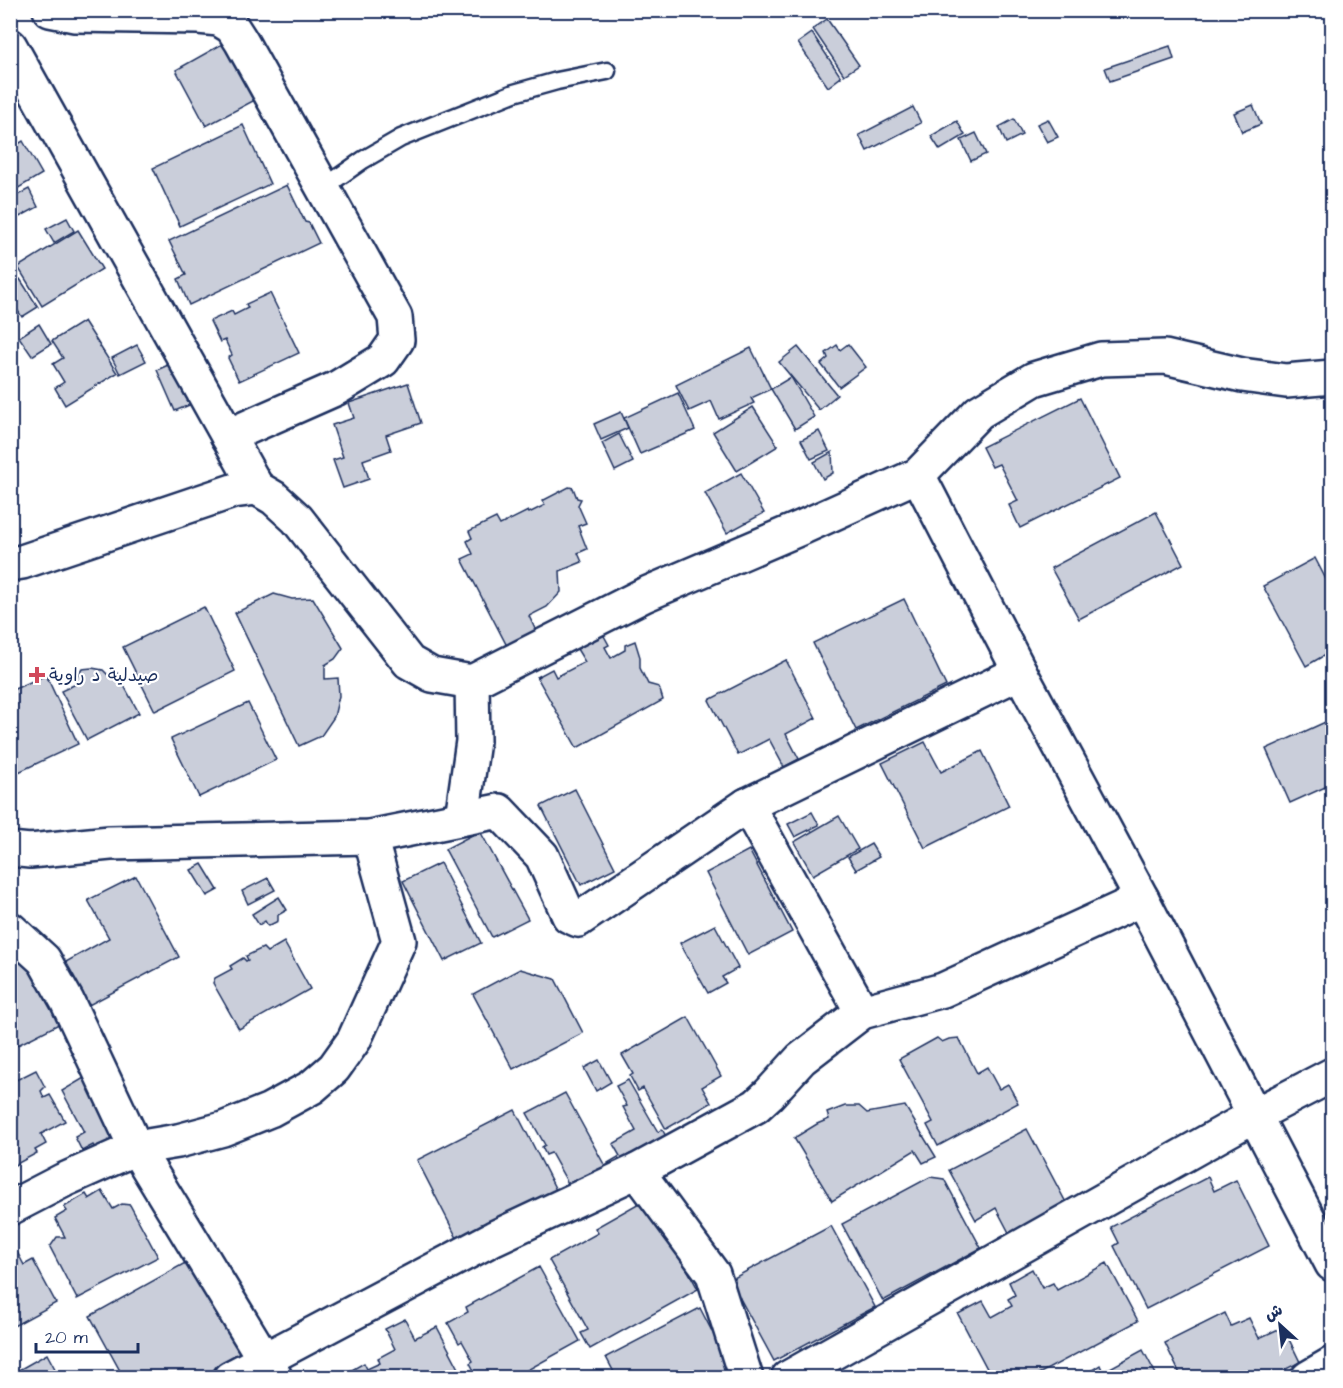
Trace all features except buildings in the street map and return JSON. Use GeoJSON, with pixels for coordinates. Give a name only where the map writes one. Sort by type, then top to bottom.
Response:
{"type":"FeatureCollection","features":[{"type":"Feature","properties":{"kind":"street"},"geometry":{"type":"LineString","coordinates":[[50,10],[75,15],[198,17],[219,19],[232,27],[395,317],[397,340],[383,360],[337,388],[228,436]]}},
{"type":"Feature","properties":{"kind":"street"},"geometry":{"type":"LineString","coordinates":[[10,46],[257,488],[274,498],[297,519],[409,662],[432,675],[472,682],[645,595],[918,475],[979,412],[1034,379],[1101,359],[1166,357],[1242,375],[1286,381],[1332,377]]}},
{"type":"Feature","properties":{"kind":"street"},"geometry":{"type":"LineString","coordinates":[[918,475],[1332,1264]]}},
{"type":"Feature","properties":{"kind":"street"},"geometry":{"type":"LineString","coordinates":[[10,564],[22,562],[232,491],[257,488]]}},
{"type":"Feature","properties":{"kind":"street"},"geometry":{"type":"LineString","coordinates":[[10,849],[30,850],[110,843],[370,837],[499,811],[542,856],[569,916],[578,920],[747,805],[1020,672]]}},
{"type":"Feature","properties":{"kind":"street"},"geometry":{"type":"LineString","coordinates":[[462,818],[473,741],[472,682]]}},
{"type":"Feature","properties":{"kind":"street"},"geometry":{"type":"LineString","coordinates":[[747,805],[862,1012]]}},
{"type":"Feature","properties":{"kind":"street"},"geometry":{"type":"LineString","coordinates":[[10,1208],[64,1180],[136,1148],[178,1141],[223,1129],[270,1110],[312,1087],[334,1068],[354,1040],[399,941],[370,837]]}},
{"type":"Feature","properties":{"kind":"street"},"geometry":{"type":"LineString","coordinates":[[230,1377],[270,1369],[494,1238],[637,1171],[756,1106],[770,1094],[801,1059],[862,1012],[943,990],[1142,899]]}},
{"type":"Feature","properties":{"kind":"street"},"geometry":{"type":"LineString","coordinates":[[10,929],[44,960],[67,1001],[136,1148],[270,1369]]}},
{"type":"Feature","properties":{"kind":"street"},"geometry":{"type":"LineString","coordinates":[[788,1377],[1255,1115],[1332,1075]]}},
{"type":"Feature","properties":{"kind":"street"},"geometry":{"type":"LineString","coordinates":[[637,1171],[713,1274],[746,1377]]}},
{"type":"Feature","properties":{"kind":"street"},"geometry":{"type":"LineString","coordinates":[[1308,1377],[1332,1364]]}},
{"type":"Feature","properties":{"kind":"lane"},"geometry":{"type":"LineString","coordinates":[[323,188],[363,160],[401,138],[514,93],[607,71]]}},
{"type":"Feature","properties":{"kind":"place","name":"صيدلية د راوية"},"geometry":{"type":"Point","coordinates":[37,675]}}]}
